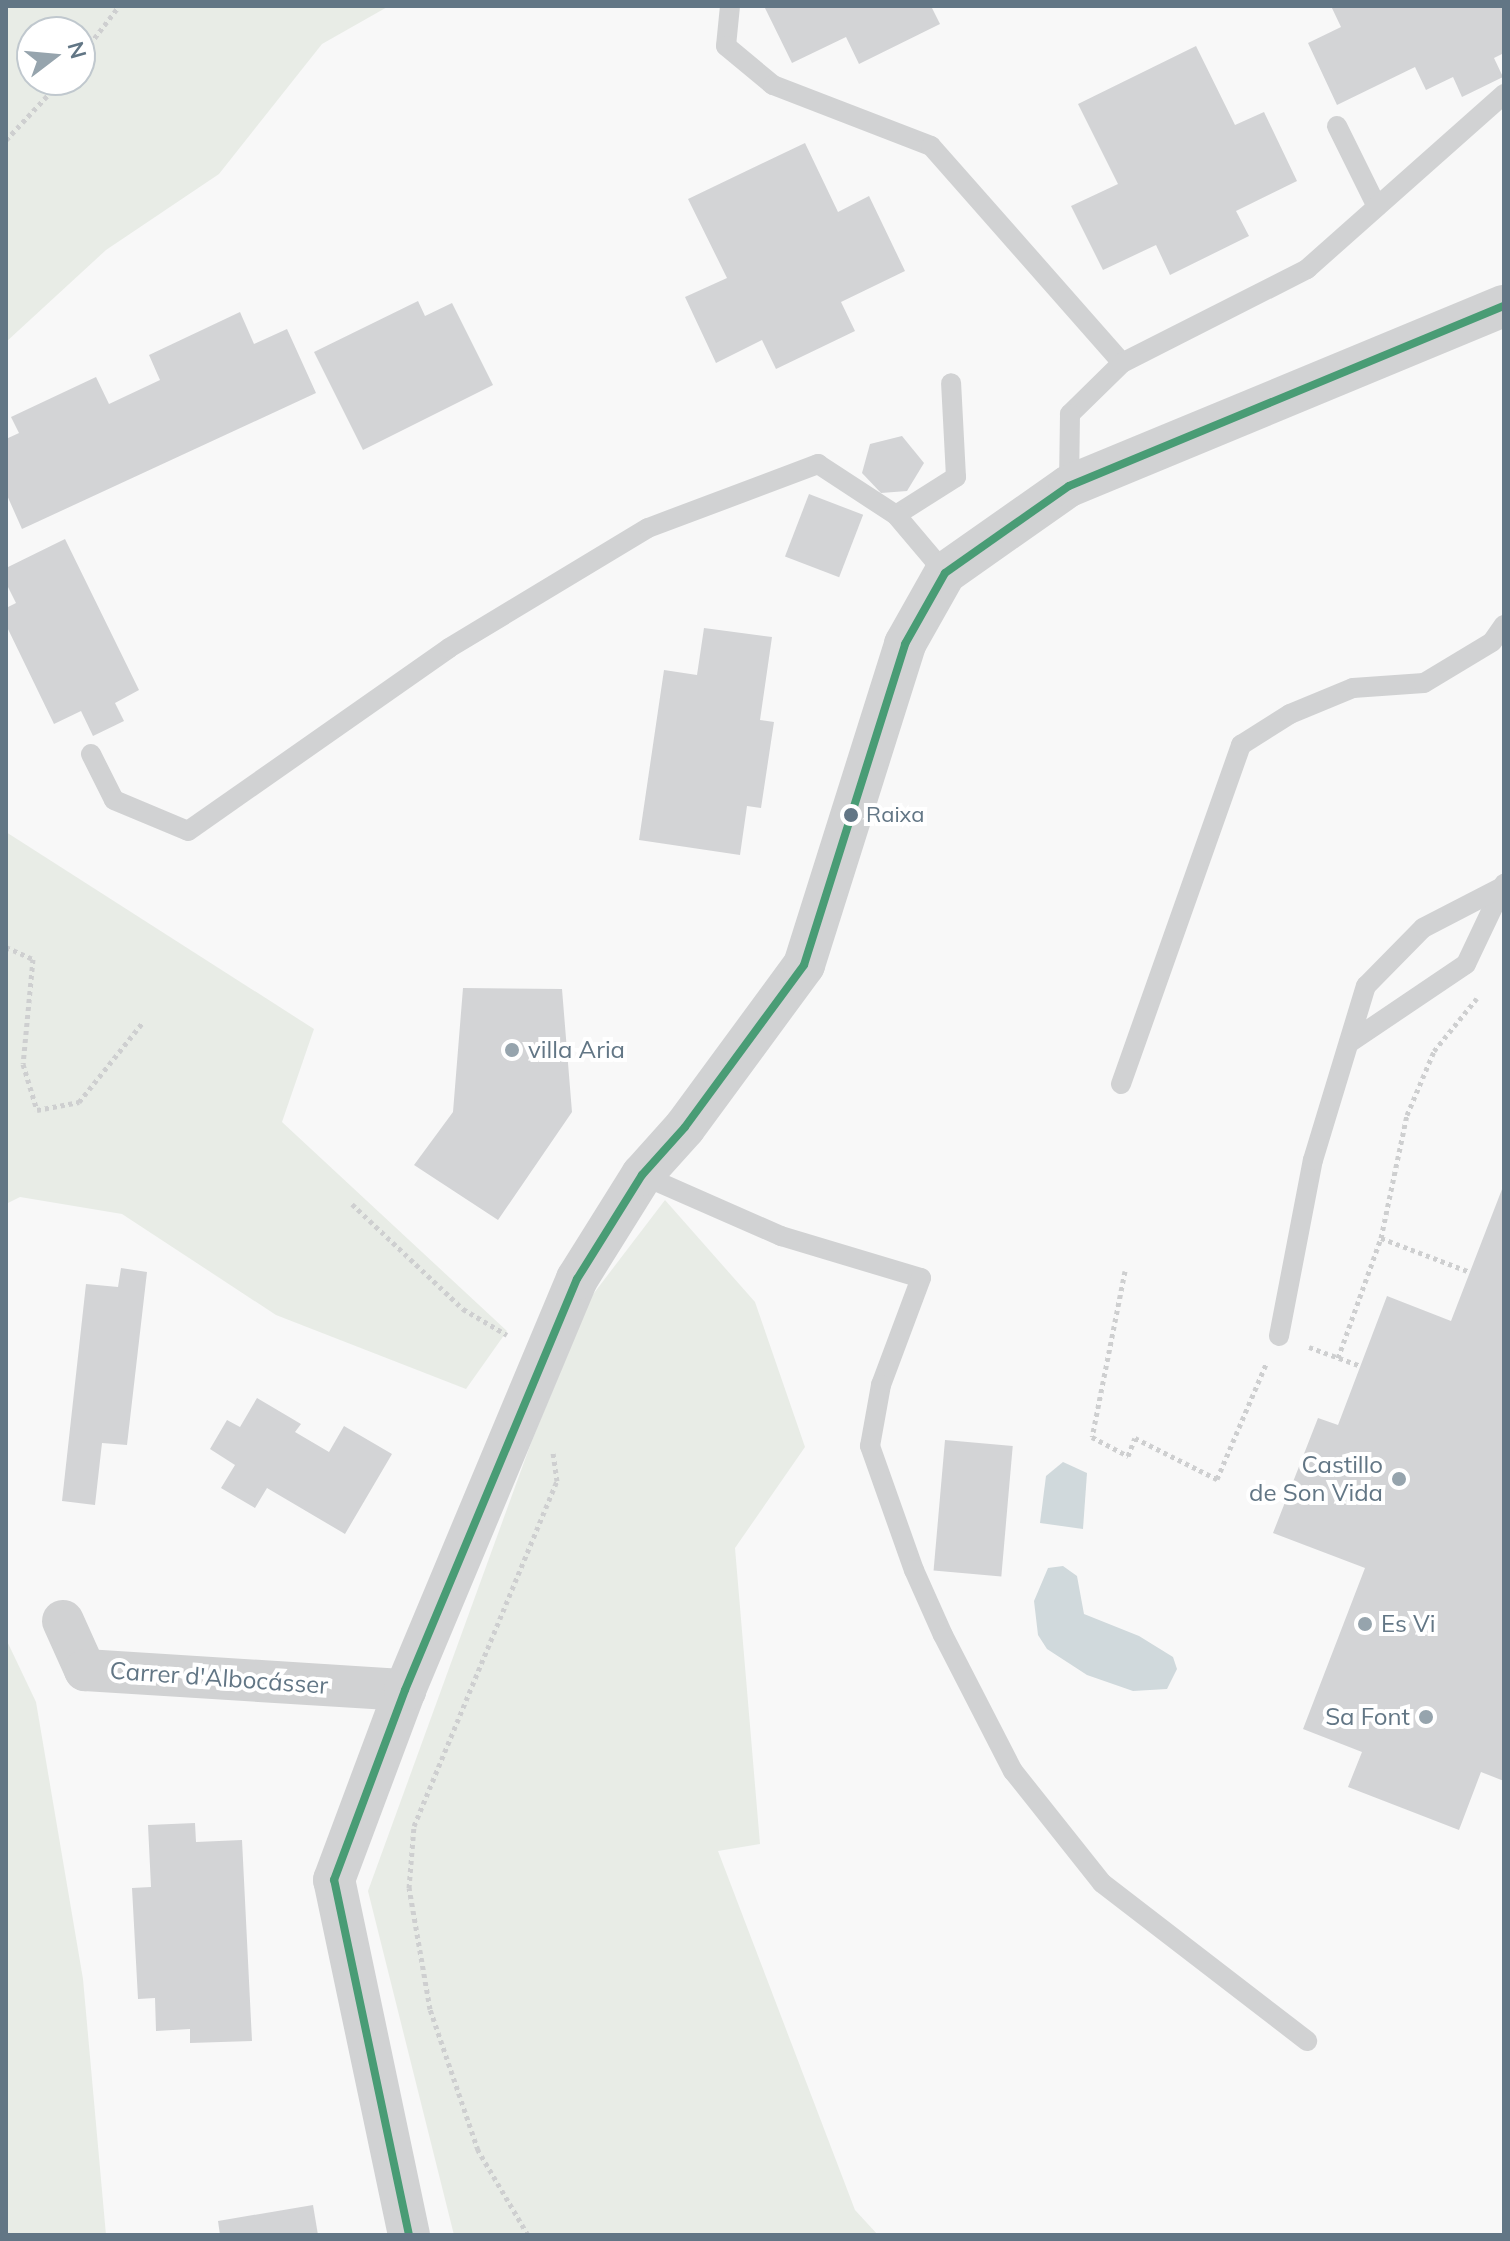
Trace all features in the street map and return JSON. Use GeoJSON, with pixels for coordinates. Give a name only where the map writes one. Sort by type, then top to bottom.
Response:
{"type":"FeatureCollection","features":[{"type":"Feature","properties":{"kind":"street"},"geometry":{"type":"LineString","coordinates":[[409,2235],[334,1880],[405,1690],[577,1279],[642,1175],[685,1127],[804,965],[905,644],[945,573],[1069,486],[1504,306]]}},
{"type":"Feature","properties":{"kind":"street","name":"Carrer d'Albocásser"},"geometry":{"type":"LineString","coordinates":[[63,1621],[85,1670],[405,1690]]}},
{"type":"Feature","properties":{"kind":"lane"},"geometry":{"type":"LineString","coordinates":[[730,6],[726,46],[773,85],[931,146],[1122,363]]}},
{"type":"Feature","properties":{"kind":"lane"},"geometry":{"type":"LineString","coordinates":[[1069,486],[1070,414],[1122,363],[1307,269],[1504,94]]}},
{"type":"Feature","properties":{"kind":"lane"},"geometry":{"type":"LineString","coordinates":[[1337,126],[1377,207]]}},
{"type":"Feature","properties":{"kind":"lane"},"geometry":{"type":"LineString","coordinates":[[896,515],[956,477],[951,383]]}},
{"type":"Feature","properties":{"kind":"lane"},"geometry":{"type":"LineString","coordinates":[[91,754],[114,800],[188,831],[449,648],[648,528],[818,464],[896,515],[945,573]]}},
{"type":"Feature","properties":{"kind":"lane"},"geometry":{"type":"LineString","coordinates":[[1121,1084],[1241,745],[1290,714],[1353,688],[1424,683],[1492,642],[1504,625]]}},
{"type":"Feature","properties":{"kind":"lane"},"geometry":{"type":"LineString","coordinates":[[1349,1043],[1466,964],[1503,885]]}},
{"type":"Feature","properties":{"kind":"lane"},"geometry":{"type":"LineString","coordinates":[[1279,1336],[1313,1160],[1366,986],[1423,928],[1503,885]]}},
{"type":"Feature","properties":{"kind":"lane"},"geometry":{"type":"LineString","coordinates":[[642,1175],[781,1236],[921,1278],[881,1385],[870,1446],[914,1570],[943,1635],[1013,1771],[1102,1883],[1307,2041]]}},
{"type":"Feature","properties":{"kind":"path"},"geometry":{"type":"LineString","coordinates":[[96,36],[119,6]]}},
{"type":"Feature","properties":{"kind":"path"},"geometry":{"type":"LineString","coordinates":[[6,140],[47,96]]}},
{"type":"Feature","properties":{"kind":"path"},"geometry":{"type":"LineString","coordinates":[[6,947],[33,959],[23,1064],[37,1110],[79,1102],[143,1022]]}},
{"type":"Feature","properties":{"kind":"path"},"geometry":{"type":"LineString","coordinates":[[1338,1358],[1381,1238],[1407,1115],[1434,1051],[1484,990]]}},
{"type":"Feature","properties":{"kind":"path"},"geometry":{"type":"LineString","coordinates":[[352,1204],[463,1309],[511,1337]]}},
{"type":"Feature","properties":{"kind":"path"},"geometry":{"type":"LineString","coordinates":[[1381,1238],[1470,1272]]}},
{"type":"Feature","properties":{"kind":"path"},"geometry":{"type":"LineString","coordinates":[[1125,1271],[1092,1437],[1128,1456],[1135,1438],[1217,1479],[1279,1336],[1361,1366]]}},
{"type":"Feature","properties":{"kind":"path"},"geometry":{"type":"LineString","coordinates":[[524,1402],[552,1446],[557,1481],[414,1826],[409,1888],[430,2009],[478,2150],[528,2235]]}},
{"type":"Feature","properties":{"kind":"shaded area"},"geometry":{"type":"Polygon","coordinates":[[[6,6],[389,6],[322,44],[219,174],[106,250],[6,342],[6,6]]]}},
{"type":"Feature","properties":{"kind":"shaded area"},"geometry":{"type":"Polygon","coordinates":[[[6,832],[314,1029],[282,1122],[507,1331],[466,1389],[276,1315],[122,1214],[20,1197],[6,1204],[6,832]]]}},
{"type":"Feature","properties":{"kind":"shaded area"},"geometry":{"type":"Polygon","coordinates":[[[665,1200],[755,1302],[805,1447],[735,1548],[760,1844],[718,1851],[855,2210],[878,2235],[454,2235],[368,1891],[531,1443],[591,1297],[665,1200]]]}},
{"type":"Feature","properties":{"kind":"shaded area"},"geometry":{"type":"Polygon","coordinates":[[[1063,1462],[1087,1473],[1083,1529],[1040,1523],[1046,1476],[1063,1462]]]}},
{"type":"Feature","properties":{"kind":"shaded area"},"geometry":{"type":"Polygon","coordinates":[[[1063,1566],[1077,1576],[1084,1614],[1139,1636],[1173,1657],[1177,1669],[1167,1689],[1133,1691],[1087,1675],[1047,1649],[1038,1635],[1034,1601],[1048,1568],[1063,1566]]]}},
{"type":"Feature","properties":{"kind":"shaded area"},"geometry":{"type":"Polygon","coordinates":[[[6,1639],[36,1702],[83,1979],[106,2235],[6,2235],[6,1639]]]}},
{"type":"Feature","properties":{"kind":"building"},"geometry":{"type":"Polygon","coordinates":[[[764,6],[931,6],[940,24],[859,64],[846,37],[792,63],[764,6]]]}},
{"type":"Feature","properties":{"kind":"building"},"geometry":{"type":"Polygon","coordinates":[[[1331,6],[1504,6],[1504,53],[1494,58],[1503,77],[1462,97],[1453,77],[1426,90],[1415,67],[1337,105],[1308,43],[1341,27],[1331,6]]]}},
{"type":"Feature","properties":{"kind":"building"},"geometry":{"type":"Polygon","coordinates":[[[1196,46],[1235,125],[1264,112],[1297,181],[1236,211],[1249,236],[1170,275],[1156,245],[1103,270],[1071,206],[1118,184],[1078,104],[1196,46]]]}},
{"type":"Feature","properties":{"kind":"building"},"geometry":{"type":"Polygon","coordinates":[[[805,143],[838,212],[869,196],[905,271],[841,302],[855,331],[776,369],[762,340],[716,363],[685,297],[727,278],[688,199],[805,143]]]}},
{"type":"Feature","properties":{"kind":"building"},"geometry":{"type":"Polygon","coordinates":[[[418,301],[425,316],[452,303],[493,385],[363,450],[314,352],[418,301]]]}},
{"type":"Feature","properties":{"kind":"building"},"geometry":{"type":"Polygon","coordinates":[[[240,312],[254,344],[287,329],[316,393],[22,529],[6,493],[6,439],[19,433],[11,417],[96,377],[109,404],[160,380],[149,355],[240,312]]]}},
{"type":"Feature","properties":{"kind":"building"},"geometry":{"type":"Polygon","coordinates":[[[902,436],[924,463],[907,491],[881,493],[862,473],[870,444],[902,436]]]}},
{"type":"Feature","properties":{"kind":"building"},"geometry":{"type":"Polygon","coordinates":[[[809,494],[863,515],[839,577],[785,557],[809,494]]]}},
{"type":"Feature","properties":{"kind":"building"},"geometry":{"type":"Polygon","coordinates":[[[65,539],[139,690],[115,703],[124,721],[93,736],[81,711],[54,724],[6,625],[6,608],[16,603],[6,583],[6,568],[65,539]]]}},
{"type":"Feature","properties":{"kind":"building"},"geometry":{"type":"Polygon","coordinates":[[[704,628],[772,637],[760,720],[774,722],[761,808],[747,806],[740,855],[639,840],[664,670],[697,675],[704,628]]]}},
{"type":"Feature","properties":{"kind":"building","name":"villa Aria"},"geometry":{"type":"Polygon","coordinates":[[[463,988],[562,989],[572,1112],[498,1220],[414,1165],[453,1112],[463,988]]]}},
{"type":"Feature","properties":{"kind":"building","name":"Castillo de Son Vida"},"geometry":{"type":"Polygon","coordinates":[[[1504,1184],[1504,1781],[1481,1772],[1459,1830],[1348,1787],[1362,1752],[1303,1729],[1365,1568],[1273,1533],[1318,1418],[1338,1425],[1387,1296],[1451,1321],[1504,1184]]]}},
{"type":"Feature","properties":{"kind":"building"},"geometry":{"type":"Polygon","coordinates":[[[121,1268],[147,1272],[127,1445],[102,1443],[95,1505],[62,1501],[86,1284],[118,1287],[121,1268]]]}},
{"type":"Feature","properties":{"kind":"building"},"geometry":{"type":"Polygon","coordinates":[[[257,1398],[301,1424],[295,1432],[329,1452],[344,1426],[392,1454],[345,1534],[267,1488],[255,1508],[221,1488],[235,1465],[210,1449],[227,1420],[240,1427],[257,1398]]]}},
{"type":"Feature","properties":{"kind":"building"},"geometry":{"type":"Polygon","coordinates":[[[945,1440],[1013,1446],[1001,1576],[934,1571],[945,1440]]]}},
{"type":"Feature","properties":{"kind":"building"},"geometry":{"type":"Polygon","coordinates":[[[195,1823],[196,1842],[242,1840],[252,2041],[190,2043],[190,2029],[156,2031],[155,1998],[138,1999],[132,1888],[151,1887],[148,1825],[195,1823]]]}},
{"type":"Feature","properties":{"kind":"building"},"geometry":{"type":"Polygon","coordinates":[[[313,2205],[318,2235],[220,2235],[218,2221],[313,2205]]]}},
{"type":"Feature","properties":{"kind":"transit line"},"geometry":{"type":"LineString","coordinates":[[409,2235],[334,1880],[405,1690],[577,1279],[642,1175],[685,1127],[804,965],[905,644],[945,573],[1069,486],[1504,306]]}},
{"type":"Feature","properties":{"kind":"place","name":"Raixa"},"geometry":{"type":"Point","coordinates":[851,815]}},
{"type":"Feature","properties":{"kind":"place","name":"villa Aria"},"geometry":{"type":"Point","coordinates":[512,1050]}},
{"type":"Feature","properties":{"kind":"place","name":"Castillo de Son Vida"},"geometry":{"type":"Point","coordinates":[1399,1479]}},
{"type":"Feature","properties":{"kind":"place","name":"Es Vi"},"geometry":{"type":"Point","coordinates":[1365,1624]}},
{"type":"Feature","properties":{"kind":"place","name":"Sa Font"},"geometry":{"type":"Point","coordinates":[1426,1717]}}]}
